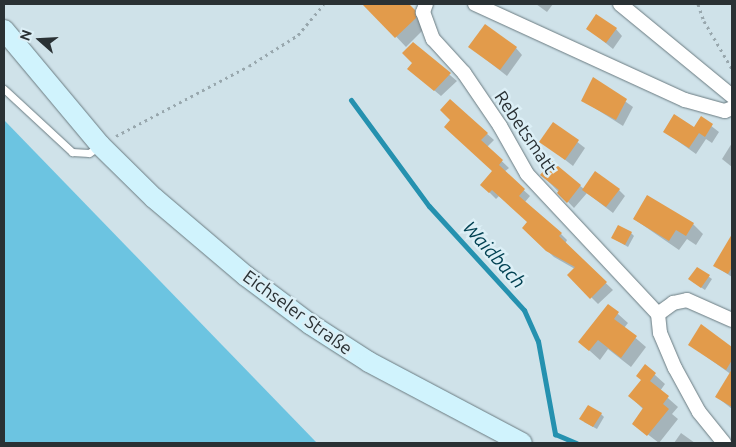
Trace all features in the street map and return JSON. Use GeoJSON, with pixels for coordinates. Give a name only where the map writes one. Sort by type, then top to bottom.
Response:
{"type":"FeatureCollection","features":[{"type":"Feature","properties":{"kind":"main road","name":"Eichseler Straße"},"geometry":{"type":"LineString","coordinates":[[4,30],[100,145],[197,235],[310,324],[435,399],[522,443]]}},
{"type":"Feature","properties":{"kind":"street","name":"Rebetsmatt"},"geometry":{"type":"LineString","coordinates":[[426,4],[423,12],[433,39],[464,73],[500,126],[528,174],[658,314]]}},
{"type":"Feature","properties":{"kind":"street"},"geometry":{"type":"LineString","coordinates":[[475,4],[685,100],[724,111],[732,108]]}},
{"type":"Feature","properties":{"kind":"street"},"geometry":{"type":"LineString","coordinates":[[620,4],[732,96]]}},
{"type":"Feature","properties":{"kind":"street"},"geometry":{"type":"LineString","coordinates":[[724,443],[699,412],[675,368],[660,334],[658,314],[673,303],[687,300],[732,320]]}},
{"type":"Feature","properties":{"kind":"lane"},"geometry":{"type":"LineString","coordinates":[[4,89],[72,152],[89,153],[100,145]]}},
{"type":"Feature","properties":{"kind":"path"},"geometry":{"type":"LineString","coordinates":[[100,145],[249,66],[298,35],[324,4]]}},
{"type":"Feature","properties":{"kind":"path"},"geometry":{"type":"LineString","coordinates":[[698,4],[704,21],[732,68]]}},
{"type":"Feature","properties":{"kind":"shaded area"},"geometry":{"type":"Polygon","coordinates":[[[4,120],[317,443],[4,443],[4,120]]]}},
{"type":"Feature","properties":{"kind":"building"},"geometry":{"type":"Polygon","coordinates":[[[362,4],[409,4],[415,10],[416,18],[395,38],[362,4]]]}},
{"type":"Feature","properties":{"kind":"building"},"geometry":{"type":"Polygon","coordinates":[[[596,14],[617,28],[606,43],[586,29],[596,14]]]}},
{"type":"Feature","properties":{"kind":"building"},"geometry":{"type":"Polygon","coordinates":[[[485,24],[517,47],[500,70],[468,47],[485,24]]]}},
{"type":"Feature","properties":{"kind":"building"},"geometry":{"type":"Polygon","coordinates":[[[413,42],[451,73],[434,91],[407,69],[412,63],[402,53],[413,42]]]}},
{"type":"Feature","properties":{"kind":"building"},"geometry":{"type":"Polygon","coordinates":[[[593,77],[627,99],[616,120],[581,101],[593,77]]]}},
{"type":"Feature","properties":{"kind":"building"},"geometry":{"type":"Polygon","coordinates":[[[450,99],[488,133],[481,140],[503,160],[499,165],[525,189],[519,196],[562,233],[559,236],[607,282],[590,299],[567,275],[575,267],[546,251],[522,228],[527,222],[492,190],[489,193],[480,185],[492,171],[444,127],[450,120],[440,110],[450,99]]]}},
{"type":"Feature","properties":{"kind":"building"},"geometry":{"type":"Polygon","coordinates":[[[674,114],[694,127],[701,116],[713,124],[705,137],[699,133],[689,148],[663,132],[674,114]]]}},
{"type":"Feature","properties":{"kind":"building"},"geometry":{"type":"Polygon","coordinates":[[[553,122],[579,140],[565,160],[539,142],[553,122]]]}},
{"type":"Feature","properties":{"kind":"building"},"geometry":{"type":"Polygon","coordinates":[[[552,161],[581,185],[567,203],[557,193],[559,190],[540,175],[552,161]]]}},
{"type":"Feature","properties":{"kind":"building"},"geometry":{"type":"Polygon","coordinates":[[[595,171],[620,189],[606,207],[582,190],[595,171]]]}},
{"type":"Feature","properties":{"kind":"building"},"geometry":{"type":"Polygon","coordinates":[[[647,195],[694,223],[686,236],[676,230],[669,241],[633,219],[647,195]]]}},
{"type":"Feature","properties":{"kind":"building"},"geometry":{"type":"Polygon","coordinates":[[[618,225],[632,232],[625,245],[611,238],[618,225]]]}},
{"type":"Feature","properties":{"kind":"building"},"geometry":{"type":"Polygon","coordinates":[[[732,234],[732,267],[728,274],[713,266],[732,234]]]}},
{"type":"Feature","properties":{"kind":"building"},"geometry":{"type":"Polygon","coordinates":[[[697,267],[710,275],[701,288],[688,279],[697,267]]]}},
{"type":"Feature","properties":{"kind":"building"},"geometry":{"type":"Polygon","coordinates":[[[608,304],[619,312],[614,319],[637,336],[621,358],[598,340],[589,351],[578,342],[608,304]]]}},
{"type":"Feature","properties":{"kind":"building"},"geometry":{"type":"Polygon","coordinates":[[[701,324],[732,347],[732,360],[726,370],[688,345],[701,324]]]}},
{"type":"Feature","properties":{"kind":"building"},"geometry":{"type":"Polygon","coordinates":[[[645,364],[656,373],[650,381],[669,396],[663,404],[669,409],[647,436],[632,424],[643,408],[628,396],[641,380],[636,376],[645,364]]]}},
{"type":"Feature","properties":{"kind":"building"},"geometry":{"type":"Polygon","coordinates":[[[732,369],[732,407],[715,397],[732,369]]]}},
{"type":"Feature","properties":{"kind":"building"},"geometry":{"type":"Polygon","coordinates":[[[588,405],[602,413],[593,427],[579,419],[588,405]]]}},
{"type":"Feature","properties":{"kind":"waterway","name":"Waidbach"},"geometry":{"type":"LineString","coordinates":[[351,100],[429,206],[524,310],[538,341],[555,434],[576,443]]}}]}
